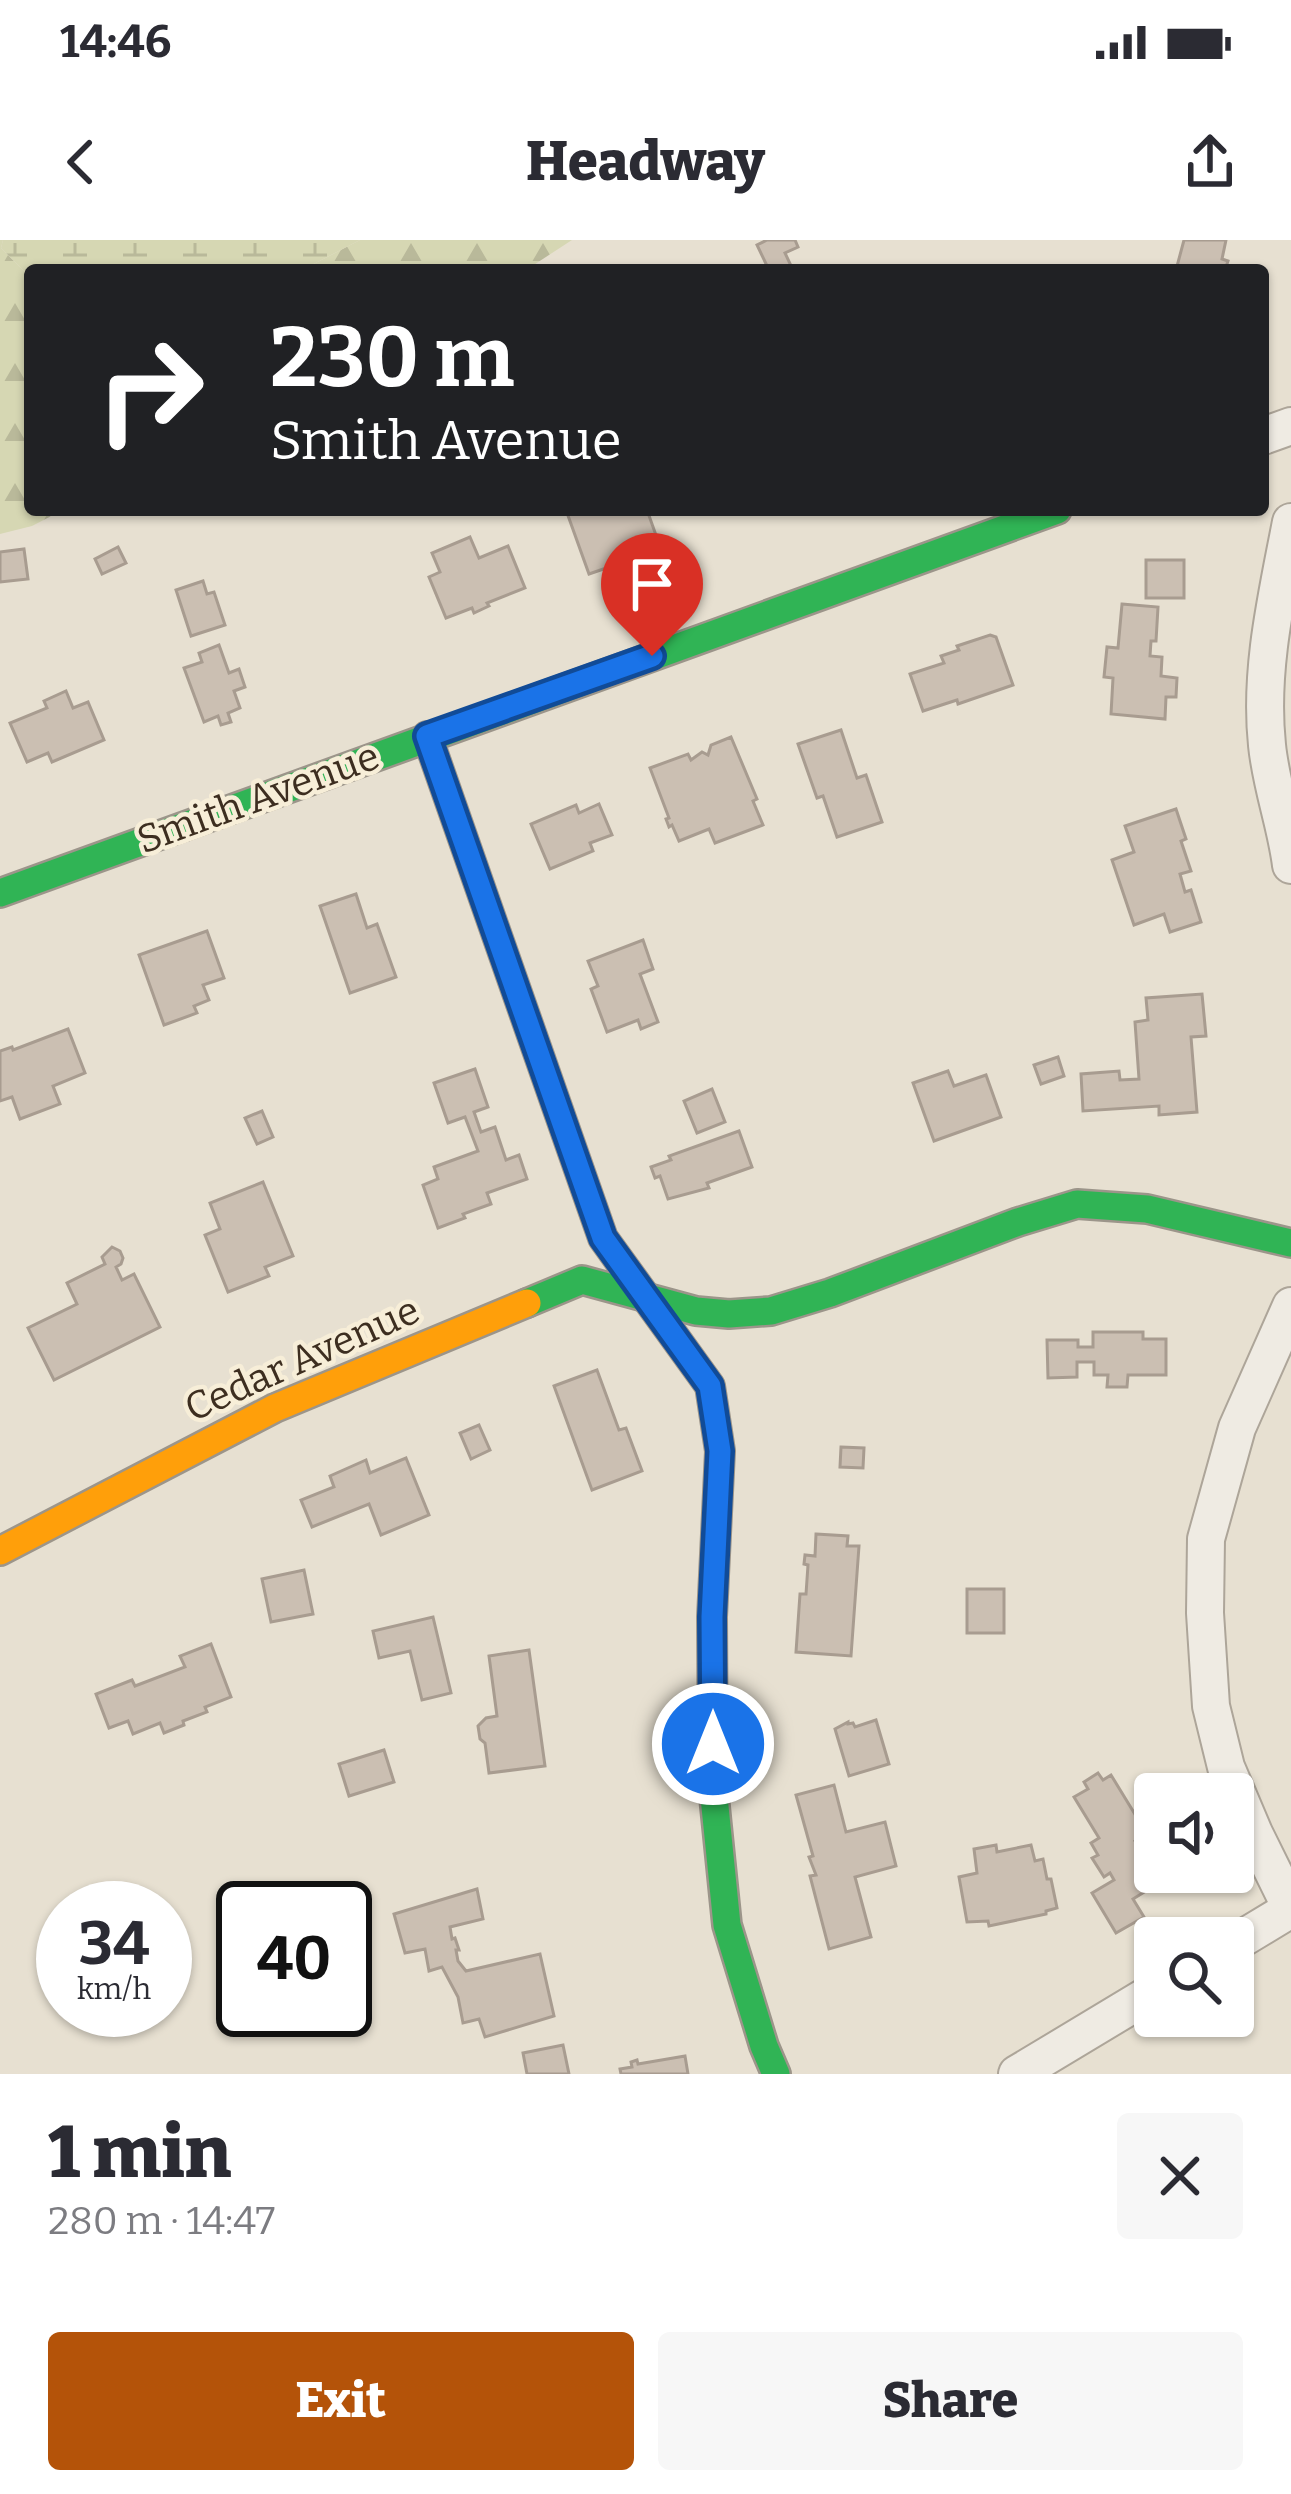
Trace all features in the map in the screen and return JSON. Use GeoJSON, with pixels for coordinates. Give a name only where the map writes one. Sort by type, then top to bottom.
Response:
{"type":"FeatureCollection","features":[{"type":"Feature","properties":{"kind":"street","name":"Smith Avenue"},"geometry":{"type":"LineString","coordinates":[[0,893],[1041,516]]}},
{"type":"Feature","properties":{"kind":"street"},"geometry":{"type":"LineString","coordinates":[[1291,522],[1270,630],[1265,691],[1267,747],[1291,865]]}},
{"type":"Feature","properties":{"kind":"street"},"geometry":{"type":"LineString","coordinates":[[427,736],[603,1238],[710,1386],[720,1451],[712,1617],[713,1787],[728,1924],[776,2074]]}},
{"type":"Feature","properties":{"kind":"street","name":"Cedar Avenue"},"geometry":{"type":"LineString","coordinates":[[0,1551],[275,1408],[582,1280],[696,1311],[729,1315],[771,1311],[1077,1204],[1147,1209],[1291,1243]]}},
{"type":"Feature","properties":{"kind":"street"},"geometry":{"type":"LineString","coordinates":[[1254,1931],[1291,1908],[1226,1767],[1211,1706],[1206,1539],[1237,1428],[1291,1306]]}},
{"type":"Feature","properties":{"kind":"street"},"geometry":{"type":"LineString","coordinates":[[1017,2074],[1134,2004]]}},
{"type":"Feature","properties":{"kind":"green space"},"geometry":{"type":"Polygon","coordinates":[[[0,240],[3,240],[1,248],[24,271],[24,516],[51,516],[0,534],[0,240]]]}},
{"type":"Feature","properties":{"kind":"green space"},"geometry":{"type":"Polygon","coordinates":[[[3,240],[360,240],[314,264],[24,264],[24,271],[1,248],[3,240]]]}},
{"type":"Feature","properties":{"kind":"green space"},"geometry":{"type":"Polygon","coordinates":[[[360,240],[572,240],[535,264],[314,264],[360,240]]]}},
{"type":"Feature","properties":{"kind":"building"},"geometry":{"type":"Polygon","coordinates":[[[767,240],[795,240],[798,247],[785,253],[790,264],[766,264],[757,245],[767,240]]]}},
{"type":"Feature","properties":{"kind":"building"},"geometry":{"type":"Polygon","coordinates":[[[1184,240],[1226,240],[1222,259],[1227,264],[1178,264],[1184,240]]]}},
{"type":"Feature","properties":{"kind":"building"},"geometry":{"type":"Polygon","coordinates":[[[568,516],[649,516],[657,538],[633,546],[638,557],[589,574],[568,516]]]}},
{"type":"Feature","properties":{"kind":"building"},"geometry":{"type":"Polygon","coordinates":[[[470,537],[479,558],[508,546],[525,588],[474,613],[472,608],[446,618],[429,577],[440,572],[432,553],[470,537]]]}},
{"type":"Feature","properties":{"kind":"building"},"geometry":{"type":"Polygon","coordinates":[[[118,547],[126,563],[102,574],[95,559],[118,547]]]}},
{"type":"Feature","properties":{"kind":"building"},"geometry":{"type":"Polygon","coordinates":[[[24,549],[28,579],[0,582],[0,552],[24,549]]]}},
{"type":"Feature","properties":{"kind":"building"},"geometry":{"type":"Polygon","coordinates":[[[1146,560],[1184,560],[1184,598],[1146,598],[1146,560]]]}},
{"type":"Feature","properties":{"kind":"building"},"geometry":{"type":"Polygon","coordinates":[[[203,581],[207,594],[214,592],[225,625],[191,636],[176,590],[203,581]]]}},
{"type":"Feature","properties":{"kind":"building"},"geometry":{"type":"Polygon","coordinates":[[[1122,604],[1158,607],[1150,656],[1162,657],[1161,676],[1177,678],[1176,697],[1166,697],[1165,719],[1111,714],[1113,678],[1104,677],[1107,647],[1118,648],[1122,604]]]}},
{"type":"Feature","properties":{"kind":"building"},"geometry":{"type":"Polygon","coordinates":[[[996,637],[1013,685],[923,711],[910,674],[944,663],[941,656],[959,650],[957,646],[996,637]]]}},
{"type":"Feature","properties":{"kind":"building"},"geometry":{"type":"Polygon","coordinates":[[[219,645],[229,673],[239,669],[245,687],[234,691],[240,708],[228,713],[231,722],[221,725],[218,716],[204,722],[184,668],[202,662],[199,653],[219,645]]]}},
{"type":"Feature","properties":{"kind":"building"},"geometry":{"type":"Polygon","coordinates":[[[66,691],[73,708],[88,702],[104,740],[52,762],[48,753],[27,762],[10,723],[47,708],[44,701],[66,691]]]}},
{"type":"Feature","properties":{"kind":"building"},"geometry":{"type":"Polygon","coordinates":[[[841,730],[857,778],[866,775],[882,822],[837,837],[798,744],[841,730]]]}},
{"type":"Feature","properties":{"kind":"building"},"geometry":{"type":"Polygon","coordinates":[[[731,737],[763,825],[715,843],[709,829],[679,841],[672,825],[669,827],[650,768],[688,754],[691,760],[702,752],[708,755],[711,745],[731,737]]]}},
{"type":"Feature","properties":{"kind":"building"},"geometry":{"type":"Polygon","coordinates":[[[599,804],[612,835],[590,843],[593,851],[550,869],[531,824],[576,805],[579,813],[599,804]]]}},
{"type":"Feature","properties":{"kind":"building"},"geometry":{"type":"Polygon","coordinates":[[[1176,809],[1191,871],[1180,874],[1185,892],[1191,890],[1201,922],[1170,932],[1164,914],[1134,925],[1112,860],[1134,852],[1125,826],[1176,809]]]}},
{"type":"Feature","properties":{"kind":"building"},"geometry":{"type":"Polygon","coordinates":[[[356,894],[367,928],[377,924],[396,977],[350,993],[320,906],[356,894]]]}},
{"type":"Feature","properties":{"kind":"building"},"geometry":{"type":"Polygon","coordinates":[[[207,931],[224,978],[203,985],[209,1000],[194,1006],[197,1013],[164,1025],[139,955],[207,931]]]}},
{"type":"Feature","properties":{"kind":"building"},"geometry":{"type":"Polygon","coordinates":[[[643,940],[653,969],[640,974],[658,1022],[641,1029],[638,1020],[607,1032],[591,989],[598,986],[588,961],[643,940]]]}},
{"type":"Feature","properties":{"kind":"building"},"geometry":{"type":"Polygon","coordinates":[[[1202,994],[1206,1036],[1191,1037],[1197,1112],[1159,1115],[1159,1106],[1083,1111],[1081,1074],[1119,1071],[1120,1080],[1139,1079],[1135,1022],[1148,1020],[1146,998],[1202,994]]]}},
{"type":"Feature","properties":{"kind":"building"},"geometry":{"type":"Polygon","coordinates":[[[68,1029],[85,1073],[53,1086],[60,1104],[20,1119],[12,1097],[0,1101],[0,1051],[68,1029]]]}},
{"type":"Feature","properties":{"kind":"building"},"geometry":{"type":"Polygon","coordinates":[[[1058,1057],[1064,1076],[1041,1084],[1034,1065],[1058,1057]]]}},
{"type":"Feature","properties":{"kind":"building"},"geometry":{"type":"Polygon","coordinates":[[[475,1069],[488,1107],[474,1112],[481,1132],[495,1127],[506,1160],[519,1155],[527,1179],[487,1193],[491,1204],[438,1228],[423,1185],[438,1179],[434,1167],[478,1151],[465,1117],[448,1123],[434,1083],[475,1069]]]}},
{"type":"Feature","properties":{"kind":"building"},"geometry":{"type":"Polygon","coordinates":[[[948,1071],[954,1086],[986,1075],[1001,1117],[934,1141],[913,1083],[948,1071]]]}},
{"type":"Feature","properties":{"kind":"building"},"geometry":{"type":"Polygon","coordinates":[[[712,1089],[725,1122],[697,1133],[684,1101],[712,1089]]]}},
{"type":"Feature","properties":{"kind":"building"},"geometry":{"type":"Polygon","coordinates":[[[262,1111],[273,1137],[257,1144],[245,1118],[262,1111]]]}},
{"type":"Feature","properties":{"kind":"building"},"geometry":{"type":"Polygon","coordinates":[[[739,1131],[752,1167],[707,1183],[709,1188],[668,1199],[660,1176],[655,1178],[651,1167],[739,1131]]]}},
{"type":"Feature","properties":{"kind":"building"},"geometry":{"type":"Polygon","coordinates":[[[263,1182],[293,1256],[265,1267],[269,1276],[228,1292],[205,1235],[220,1229],[210,1203],[263,1182]]]}},
{"type":"Feature","properties":{"kind":"building"},"geometry":{"type":"Polygon","coordinates":[[[112,1247],[123,1258],[116,1267],[122,1280],[134,1274],[160,1327],[54,1380],[28,1328],[77,1304],[67,1283],[105,1264],[102,1257],[112,1247]]]}},
{"type":"Feature","properties":{"kind":"building"},"geometry":{"type":"Polygon","coordinates":[[[1093,1332],[1143,1332],[1143,1339],[1166,1339],[1166,1375],[1128,1375],[1127,1387],[1107,1387],[1108,1375],[1094,1375],[1094,1362],[1077,1362],[1077,1377],[1048,1378],[1047,1340],[1078,1340],[1078,1347],[1093,1347],[1093,1332]]]}},
{"type":"Feature","properties":{"kind":"building"},"geometry":{"type":"Polygon","coordinates":[[[597,1370],[619,1430],[626,1428],[642,1471],[592,1490],[554,1386],[597,1370]]]}},
{"type":"Feature","properties":{"kind":"building"},"geometry":{"type":"Polygon","coordinates":[[[479,1425],[490,1450],[471,1459],[460,1433],[479,1425]]]}},
{"type":"Feature","properties":{"kind":"building"},"geometry":{"type":"Polygon","coordinates":[[[841,1447],[864,1448],[863,1468],[840,1467],[841,1447]]]}},
{"type":"Feature","properties":{"kind":"building"},"geometry":{"type":"Polygon","coordinates":[[[406,1458],[429,1515],[381,1535],[369,1504],[312,1527],[301,1500],[334,1487],[330,1476],[366,1460],[370,1473],[406,1458]]]}},
{"type":"Feature","properties":{"kind":"building"},"geometry":{"type":"Polygon","coordinates":[[[816,1534],[848,1536],[847,1546],[859,1546],[851,1656],[796,1652],[800,1594],[806,1594],[805,1555],[815,1556],[816,1534]]]}},
{"type":"Feature","properties":{"kind":"building"},"geometry":{"type":"Polygon","coordinates":[[[304,1570],[313,1614],[271,1622],[262,1579],[304,1570]]]}},
{"type":"Feature","properties":{"kind":"building"},"geometry":{"type":"Polygon","coordinates":[[[967,1589],[1004,1589],[1004,1633],[967,1633],[967,1589]]]}},
{"type":"Feature","properties":{"kind":"building"},"geometry":{"type":"Polygon","coordinates":[[[433,1617],[451,1693],[422,1700],[410,1651],[379,1658],[373,1631],[433,1617]]]}},
{"type":"Feature","properties":{"kind":"building"},"geometry":{"type":"Polygon","coordinates":[[[211,1644],[231,1697],[164,1733],[160,1723],[133,1734],[128,1721],[109,1728],[96,1694],[132,1680],[135,1686],[185,1667],[180,1656],[211,1644]]]}},
{"type":"Feature","properties":{"kind":"building"},"geometry":{"type":"Polygon","coordinates":[[[529,1650],[545,1766],[489,1773],[478,1726],[497,1716],[489,1656],[529,1650]]]}},
{"type":"Feature","properties":{"kind":"building"},"geometry":{"type":"Polygon","coordinates":[[[876,1720],[889,1764],[849,1776],[835,1729],[848,1722],[855,1727],[876,1720]]]}},
{"type":"Feature","properties":{"kind":"building"},"geometry":{"type":"Polygon","coordinates":[[[384,1750],[394,1782],[349,1796],[339,1764],[384,1750]]]}},
{"type":"Feature","properties":{"kind":"building"},"geometry":{"type":"Polygon","coordinates":[[[1098,1773],[1103,1780],[1111,1775],[1134,1813],[1134,1893],[1143,1893],[1133,1899],[1144,1917],[1134,1917],[1134,1923],[1116,1933],[1092,1893],[1114,1880],[1110,1873],[1104,1877],[1092,1858],[1098,1855],[1091,1843],[1099,1838],[1074,1797],[1088,1789],[1084,1782],[1098,1773]]]}},
{"type":"Feature","properties":{"kind":"building"},"geometry":{"type":"Polygon","coordinates":[[[834,1785],[846,1832],[885,1822],[896,1866],[855,1877],[871,1937],[829,1949],[810,1876],[816,1875],[809,1857],[813,1856],[796,1795],[834,1785]]]}},
{"type":"Feature","properties":{"kind":"building"},"geometry":{"type":"Polygon","coordinates":[[[996,1845],[997,1852],[1031,1845],[1035,1861],[1043,1859],[1057,1908],[989,1926],[988,1921],[967,1922],[959,1877],[977,1873],[974,1849],[996,1845]]]}},
{"type":"Feature","properties":{"kind":"building"},"geometry":{"type":"Polygon","coordinates":[[[477,1889],[483,1919],[450,1927],[458,1961],[466,1971],[540,1954],[554,2016],[485,2037],[479,2019],[463,2023],[458,1997],[442,1967],[429,1971],[425,1949],[405,1953],[394,1914],[477,1889]]]}},
{"type":"Feature","properties":{"kind":"building"},"geometry":{"type":"Polygon","coordinates":[[[563,2045],[569,2074],[527,2074],[523,2053],[563,2045]]]}},
{"type":"Feature","properties":{"kind":"building"},"geometry":{"type":"Polygon","coordinates":[[[685,2056],[688,2074],[621,2074],[620,2069],[632,2067],[631,2062],[637,2060],[638,2064],[685,2056]]]}},
{"type":"Feature","properties":{"kind":"traffic: fast"},"geometry":{"type":"LineString","coordinates":[[0,893],[1040,516]]}},
{"type":"Feature","properties":{"kind":"traffic: fast"},"geometry":{"type":"LineString","coordinates":[[427,736],[603,1238],[710,1386],[720,1451],[712,1617],[713,1787],[727,1925],[776,2074]]}},
{"type":"Feature","properties":{"kind":"traffic: fast"},"geometry":{"type":"LineString","coordinates":[[527,1303],[582,1280],[696,1311],[771,1311],[1077,1204],[1147,1209],[1291,1243]]}},
{"type":"Feature","properties":{"kind":"traffic: slow"},"geometry":{"type":"LineString","coordinates":[[0,1551],[275,1408],[527,1303]]}},
{"type":"Feature","properties":{"kind":"route"},"geometry":{"type":"LineString","coordinates":[[652,656],[427,736],[603,1238],[710,1386],[720,1451],[712,1617],[713,1744]]}}]}
